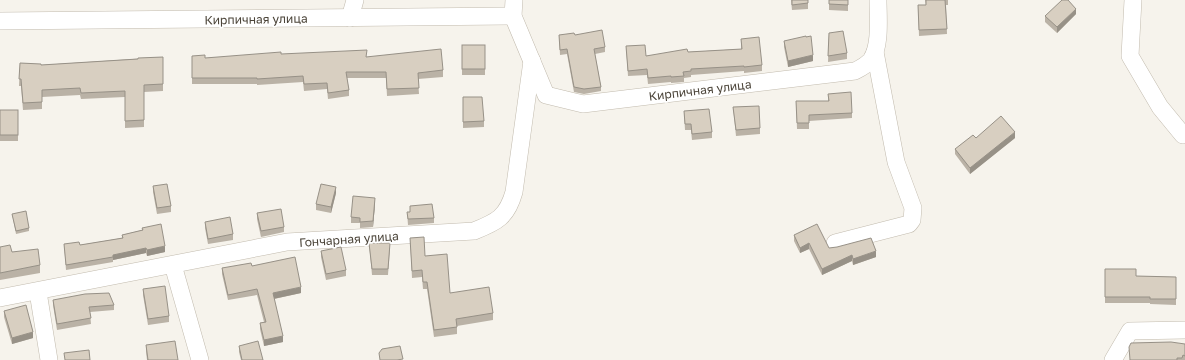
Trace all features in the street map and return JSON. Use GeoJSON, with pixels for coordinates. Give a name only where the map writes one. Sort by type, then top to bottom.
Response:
{"type":"FeatureCollection","features":[{"type":"Feature","properties":{"kind":"street"},"geometry":{"type":"LineString","coordinates":[[350,18],[355,0]]}},
{"type":"Feature","properties":{"kind":"street"},"geometry":{"type":"LineString","coordinates":[[835,243],[909,224],[912,220],[913,208],[896,162],[875,52],[877,42],[878,0]]}},
{"type":"Feature","properties":{"kind":"street"},"geometry":{"type":"LineString","coordinates":[[1133,0],[1130,56],[1160,107],[1183,135],[1185,134]]}},
{"type":"Feature","properties":{"kind":"street"},"geometry":{"type":"LineString","coordinates":[[514,8],[532,62]]}},
{"type":"Feature","properties":{"kind":"street","name":"Кирпичная улица"},"geometry":{"type":"LineString","coordinates":[[0,21],[350,18],[514,8]]}},
{"type":"Feature","properties":{"kind":"street","name":"Кирпичная улица"},"geometry":{"type":"LineString","coordinates":[[532,62],[546,95],[583,104],[855,71],[864,67],[871,61],[875,52]]}},
{"type":"Feature","properties":{"kind":"street","name":"Гончарная улица"},"geometry":{"type":"LineString","coordinates":[[0,298],[38,292],[288,242],[474,231],[490,225],[510,206],[514,192],[532,62]]}},
{"type":"Feature","properties":{"kind":"street"},"geometry":{"type":"LineString","coordinates":[[173,265],[200,360]]}},
{"type":"Feature","properties":{"kind":"street"},"geometry":{"type":"LineString","coordinates":[[38,292],[49,360]]}},
{"type":"Feature","properties":{"kind":"street"},"geometry":{"type":"LineString","coordinates":[[1113,360],[1130,331],[1185,330]]}},
{"type":"Feature","properties":{"kind":"building"},"geometry":{"type":"Polygon","coordinates":[[[792,0],[808,0],[808,3],[792,5],[792,0]]]}},
{"type":"Feature","properties":{"kind":"building"},"geometry":{"type":"Polygon","coordinates":[[[829,0],[848,0],[848,5],[829,4],[829,0]]]}},
{"type":"Feature","properties":{"kind":"building"},"geometry":{"type":"Polygon","coordinates":[[[926,0],[945,0],[947,29],[919,30],[918,5],[926,5],[926,0]]]}},
{"type":"Feature","properties":{"kind":"building"},"geometry":{"type":"Polygon","coordinates":[[[1062,0],[1068,0],[1076,9],[1057,27],[1045,16],[1062,0]]]}},
{"type":"Feature","properties":{"kind":"building"},"geometry":{"type":"Polygon","coordinates":[[[602,30],[605,47],[594,49],[601,87],[584,89],[574,87],[567,49],[560,50],[559,35],[574,33],[575,35],[602,30]]]}},
{"type":"Feature","properties":{"kind":"building"},"geometry":{"type":"Polygon","coordinates":[[[843,31],[847,53],[828,56],[829,33],[843,31]]]}},
{"type":"Feature","properties":{"kind":"building"},"geometry":{"type":"Polygon","coordinates":[[[811,36],[813,55],[788,61],[784,41],[811,36]]]}},
{"type":"Feature","properties":{"kind":"building"},"geometry":{"type":"Polygon","coordinates":[[[759,37],[762,65],[691,69],[691,71],[683,72],[684,76],[671,77],[648,78],[647,69],[628,71],[626,46],[645,45],[646,56],[687,49],[688,52],[742,49],[741,39],[759,37]]]}},
{"type":"Feature","properties":{"kind":"building"},"geometry":{"type":"Polygon","coordinates":[[[462,45],[485,45],[485,69],[462,69],[462,45]]]}},
{"type":"Feature","properties":{"kind":"building"},"geometry":{"type":"Polygon","coordinates":[[[441,49],[443,70],[418,73],[419,88],[387,89],[386,72],[346,72],[349,90],[328,93],[327,83],[304,84],[303,76],[257,79],[192,78],[192,56],[205,55],[205,58],[281,52],[281,54],[367,50],[366,57],[441,49]]]}},
{"type":"Feature","properties":{"kind":"building"},"geometry":{"type":"Polygon","coordinates":[[[163,57],[163,84],[144,85],[144,120],[125,121],[125,91],[81,93],[80,88],[42,90],[42,102],[23,103],[21,79],[19,79],[20,63],[41,65],[163,57]]]}},
{"type":"Feature","properties":{"kind":"building"},"geometry":{"type":"Polygon","coordinates":[[[851,92],[852,113],[809,115],[809,123],[797,123],[796,101],[829,101],[828,94],[851,92]]]}},
{"type":"Feature","properties":{"kind":"building"},"geometry":{"type":"Polygon","coordinates":[[[463,97],[482,97],[484,121],[463,122],[463,97]]]}},
{"type":"Feature","properties":{"kind":"building"},"geometry":{"type":"Polygon","coordinates":[[[759,106],[760,128],[736,130],[733,107],[759,106]]]}},
{"type":"Feature","properties":{"kind":"building"},"geometry":{"type":"Polygon","coordinates":[[[709,109],[712,132],[692,134],[691,124],[685,124],[684,111],[709,109]]]}},
{"type":"Feature","properties":{"kind":"building"},"geometry":{"type":"Polygon","coordinates":[[[0,110],[18,110],[18,135],[0,135],[0,110]]]}},
{"type":"Feature","properties":{"kind":"building"},"geometry":{"type":"Polygon","coordinates":[[[1001,116],[1015,132],[970,168],[955,149],[973,135],[976,138],[1001,116]]]}},
{"type":"Feature","properties":{"kind":"building"},"geometry":{"type":"Polygon","coordinates":[[[167,184],[171,206],[157,208],[153,186],[167,184]]]}},
{"type":"Feature","properties":{"kind":"building"},"geometry":{"type":"Polygon","coordinates":[[[321,184],[336,187],[331,207],[316,204],[321,184]]]}},
{"type":"Feature","properties":{"kind":"building"},"geometry":{"type":"Polygon","coordinates":[[[353,196],[375,198],[373,221],[360,222],[360,218],[351,217],[353,196]]]}},
{"type":"Feature","properties":{"kind":"building"},"geometry":{"type":"Polygon","coordinates":[[[432,204],[434,218],[408,219],[407,212],[410,212],[410,206],[432,204]]]}},
{"type":"Feature","properties":{"kind":"building"},"geometry":{"type":"Polygon","coordinates":[[[281,209],[284,227],[261,231],[257,213],[281,209]]]}},
{"type":"Feature","properties":{"kind":"building"},"geometry":{"type":"Polygon","coordinates":[[[26,211],[29,228],[16,231],[12,214],[26,211]]]}},
{"type":"Feature","properties":{"kind":"building"},"geometry":{"type":"Polygon","coordinates":[[[230,217],[233,234],[208,239],[205,222],[230,217]]]}},
{"type":"Feature","properties":{"kind":"building"},"geometry":{"type":"Polygon","coordinates":[[[161,224],[165,246],[147,250],[146,248],[113,255],[113,257],[66,265],[64,244],[79,242],[80,245],[123,238],[122,235],[143,230],[142,228],[161,224]]]}},
{"type":"Feature","properties":{"kind":"building"},"geometry":{"type":"Polygon","coordinates":[[[817,224],[829,248],[871,238],[876,251],[853,259],[852,255],[822,269],[809,243],[800,248],[794,235],[817,224]]]}},
{"type":"Feature","properties":{"kind":"building"},"geometry":{"type":"Polygon","coordinates":[[[424,237],[425,256],[447,254],[450,293],[489,287],[493,313],[456,319],[457,327],[434,330],[427,282],[423,282],[422,270],[412,271],[410,238],[424,237]]]}},
{"type":"Feature","properties":{"kind":"building"},"geometry":{"type":"Polygon","coordinates":[[[369,243],[390,243],[388,269],[372,269],[369,243]]]}},
{"type":"Feature","properties":{"kind":"building"},"geometry":{"type":"Polygon","coordinates":[[[10,245],[12,252],[38,249],[40,265],[0,273],[0,247],[10,245]]]}},
{"type":"Feature","properties":{"kind":"building"},"geometry":{"type":"Polygon","coordinates":[[[341,247],[346,270],[326,274],[321,251],[341,247]]]}},
{"type":"Feature","properties":{"kind":"building"},"geometry":{"type":"Polygon","coordinates":[[[295,257],[301,287],[273,293],[283,336],[264,340],[260,323],[266,322],[257,289],[228,295],[222,268],[251,263],[252,266],[295,257]]]}},
{"type":"Feature","properties":{"kind":"building"},"geometry":{"type":"Polygon","coordinates":[[[1105,269],[1136,269],[1136,276],[1176,277],[1176,299],[1150,299],[1150,297],[1105,297],[1105,269]]]}},
{"type":"Feature","properties":{"kind":"building"},"geometry":{"type":"Polygon","coordinates":[[[165,286],[169,316],[148,319],[143,289],[165,286]]]}},
{"type":"Feature","properties":{"kind":"building"},"geometry":{"type":"Polygon","coordinates":[[[109,293],[114,305],[89,307],[91,318],[57,324],[53,300],[85,294],[109,293]]]}},
{"type":"Feature","properties":{"kind":"building"},"geometry":{"type":"Polygon","coordinates":[[[26,305],[33,332],[12,338],[4,311],[26,305]]]}},
{"type":"Feature","properties":{"kind":"building"},"geometry":{"type":"Polygon","coordinates":[[[175,341],[178,360],[148,360],[146,345],[175,341]]]}},
{"type":"Feature","properties":{"kind":"building"},"geometry":{"type":"Polygon","coordinates":[[[258,341],[263,360],[242,360],[239,346],[258,341]]]}},
{"type":"Feature","properties":{"kind":"building"},"geometry":{"type":"Polygon","coordinates":[[[1171,342],[1185,344],[1185,356],[1183,355],[1182,358],[1177,358],[1177,360],[1130,360],[1129,347],[1131,343],[1171,342]]]}},
{"type":"Feature","properties":{"kind":"building"},"geometry":{"type":"Polygon","coordinates":[[[400,346],[403,359],[380,360],[379,353],[382,349],[400,346]]]}},
{"type":"Feature","properties":{"kind":"building"},"geometry":{"type":"Polygon","coordinates":[[[89,350],[90,360],[65,360],[64,353],[89,350]]]}}]}
